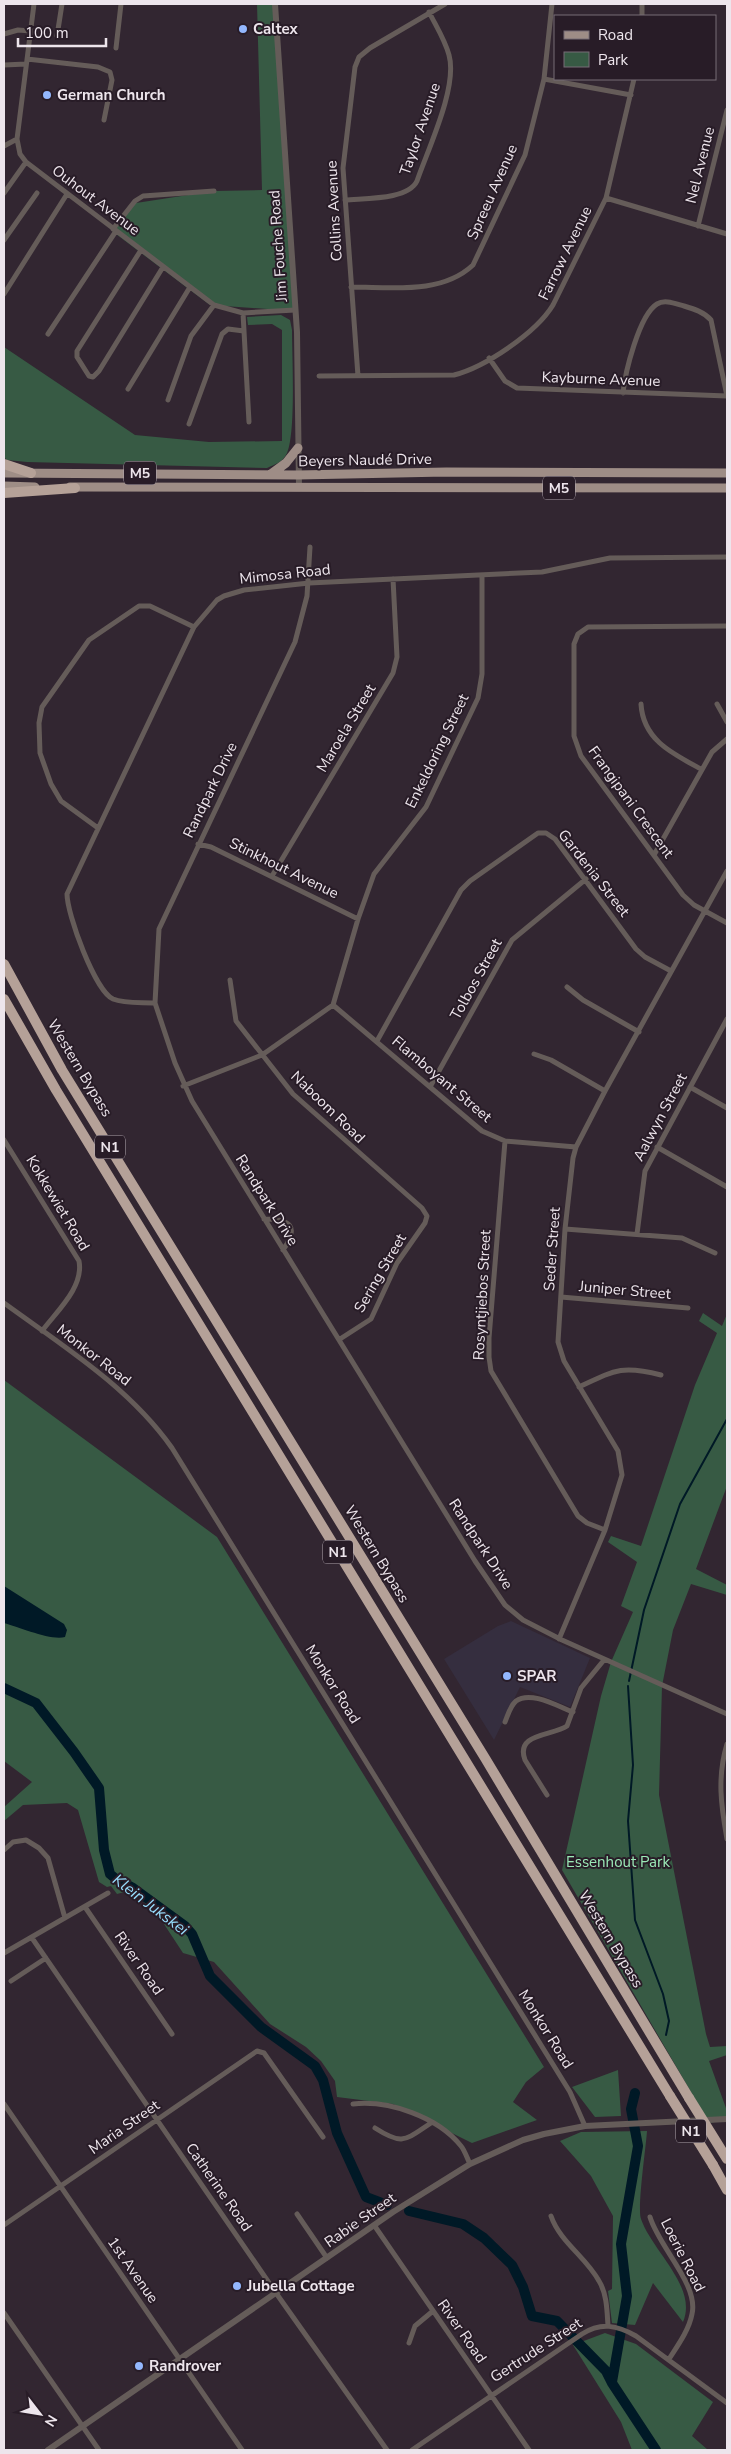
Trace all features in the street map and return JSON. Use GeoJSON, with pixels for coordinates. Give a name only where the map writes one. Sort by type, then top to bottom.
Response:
{"type":"FeatureCollection","features":[{"type":"Feature","properties":{"kind":"highway"},"geometry":{"type":"LineString","coordinates":[[4,464],[31,472]]}},
{"type":"Feature","properties":{"kind":"highway"},"geometry":{"type":"LineString","coordinates":[[4,494],[75,488]]}},
{"type":"Feature","properties":{"kind":"highway","name":"Western Bypass"},"geometry":{"type":"LineString","coordinates":[[4,964],[67,1078],[480,1750],[727,2159]]}},
{"type":"Feature","properties":{"kind":"highway","name":"Western Bypass"},"geometry":{"type":"LineString","coordinates":[[5,1003],[451,1740],[727,2190]]}},
{"type":"Feature","properties":{"kind":"main road"},"geometry":{"type":"LineString","coordinates":[[271,474],[286,463],[298,448]]}},
{"type":"Feature","properties":{"kind":"main road","name":"Beyers Naudé Drive"},"geometry":{"type":"LineString","coordinates":[[4,473],[298,475],[446,472],[727,473]]}},
{"type":"Feature","properties":{"kind":"main road","name":"Beyers Naudé Drive"},"geometry":{"type":"LineString","coordinates":[[4,486],[75,488],[727,488]]}},
{"type":"Feature","properties":{"kind":"street"},"geometry":{"type":"LineString","coordinates":[[4,193],[26,162],[20,154],[17,139],[34,4]]}},
{"type":"Feature","properties":{"kind":"street"},"geometry":{"type":"LineString","coordinates":[[57,36],[62,4]]}},
{"type":"Feature","properties":{"kind":"street"},"geometry":{"type":"LineString","coordinates":[[116,48],[122,4]]}},
{"type":"Feature","properties":{"kind":"street","name":"Jim Fouche Road"},"geometry":{"type":"LineString","coordinates":[[275,4],[295,310],[299,487]]}},
{"type":"Feature","properties":{"kind":"street","name":"Collins Avenue"},"geometry":{"type":"LineString","coordinates":[[358,376],[343,156],[355,67],[359,58],[370,48],[445,4]]}},
{"type":"Feature","properties":{"kind":"street","name":"Spreeu Avenue"},"geometry":{"type":"LineString","coordinates":[[351,287],[433,285],[460,275],[472,265],[522,164],[544,79],[552,4]]}},
{"type":"Feature","properties":{"kind":"street","name":"Taylor Avenue"},"geometry":{"type":"LineString","coordinates":[[345,200],[403,194],[413,188],[417,181],[448,93],[451,72],[446,45],[429,12]]}},
{"type":"Feature","properties":{"kind":"street"},"geometry":{"type":"LineString","coordinates":[[4,34],[18,30],[31,31]]}},
{"type":"Feature","properties":{"kind":"street"},"geometry":{"type":"LineString","coordinates":[[4,65],[27,62],[98,67],[110,72],[112,80],[104,120]]}},
{"type":"Feature","properties":{"kind":"street"},"geometry":{"type":"LineString","coordinates":[[544,79],[631,94]]}},
{"type":"Feature","properties":{"kind":"street","name":"Farrow Avenue"},"geometry":{"type":"LineString","coordinates":[[319,376],[454,375],[469,370],[531,330],[548,314],[606,198],[634,80]]}},
{"type":"Feature","properties":{"kind":"street","name":"Nel Avenue"},"geometry":{"type":"LineString","coordinates":[[698,226],[727,110]]}},
{"type":"Feature","properties":{"kind":"street"},"geometry":{"type":"LineString","coordinates":[[721,136],[727,137]]}},
{"type":"Feature","properties":{"kind":"street"},"geometry":{"type":"LineString","coordinates":[[4,146],[17,139]]}},
{"type":"Feature","properties":{"kind":"street","name":"Ouhout Avenue"},"geometry":{"type":"LineString","coordinates":[[26,162],[214,305],[243,313],[295,310]]}},
{"type":"Feature","properties":{"kind":"street"},"geometry":{"type":"LineString","coordinates":[[48,334],[135,201],[143,196],[214,191]]}},
{"type":"Feature","properties":{"kind":"street"},"geometry":{"type":"LineString","coordinates":[[4,240],[37,193]]}},
{"type":"Feature","properties":{"kind":"street"},"geometry":{"type":"LineString","coordinates":[[4,294],[67,194]]}},
{"type":"Feature","properties":{"kind":"street"},"geometry":{"type":"LineString","coordinates":[[606,198],[727,234]]}},
{"type":"Feature","properties":{"kind":"street"},"geometry":{"type":"LineString","coordinates":[[142,250],[77,351],[78,357],[89,376],[93,376],[99,371],[163,267]]}},
{"type":"Feature","properties":{"kind":"street"},"geometry":{"type":"LineString","coordinates":[[128,389],[190,287]]}},
{"type":"Feature","properties":{"kind":"street"},"geometry":{"type":"LineString","coordinates":[[622,393],[627,362],[639,335],[653,308],[660,302],[664,302],[694,309],[711,320],[727,396]]}},
{"type":"Feature","properties":{"kind":"street"},"geometry":{"type":"LineString","coordinates":[[168,400],[191,336],[214,305]]}},
{"type":"Feature","properties":{"kind":"street"},"geometry":{"type":"LineString","coordinates":[[243,313],[249,422]]}},
{"type":"Feature","properties":{"kind":"street"},"geometry":{"type":"LineString","coordinates":[[189,424],[222,334],[228,329],[244,331]]}},
{"type":"Feature","properties":{"kind":"street","name":"Kayburne Avenue"},"geometry":{"type":"LineString","coordinates":[[489,358],[505,381],[517,388],[727,396]]}},
{"type":"Feature","properties":{"kind":"street","name":"Randpark Drive"},"geometry":{"type":"LineString","coordinates":[[310,547],[309,583],[303,617],[295,642],[159,929],[155,1003],[183,1086],[496,1592],[517,1616],[559,1639],[727,1714]]}},
{"type":"Feature","properties":{"kind":"street","name":"Mimosa Road"},"geometry":{"type":"LineString","coordinates":[[155,1003],[122,1001],[109,997],[91,968],[76,933],[67,894],[194,628],[209,607],[224,596],[235,592],[309,583],[542,572],[610,558],[727,557]]}},
{"type":"Feature","properties":{"kind":"street","name":"Enkeldoring Street"},"geometry":{"type":"LineString","coordinates":[[333,1005],[358,919],[374,874],[426,807],[478,698],[482,674],[482,576]]}},
{"type":"Feature","properties":{"kind":"street","name":"Maroela Street"},"geometry":{"type":"LineString","coordinates":[[272,876],[393,673],[398,657],[393,579]]}},
{"type":"Feature","properties":{"kind":"street"},"geometry":{"type":"LineString","coordinates":[[98,828],[61,801],[51,784],[40,753],[38,723],[42,708],[90,640],[139,606],[150,606],[194,628]]}},
{"type":"Feature","properties":{"kind":"street","name":"Frangipani Crescent"},"geometry":{"type":"LineString","coordinates":[[727,626],[588,627],[580,631],[575,638],[574,736],[577,750],[683,894],[705,911],[727,923]]}},
{"type":"Feature","properties":{"kind":"street"},"geometry":{"type":"LineString","coordinates":[[641,704],[644,722],[658,742],[668,751],[701,770]]}},
{"type":"Feature","properties":{"kind":"street"},"geometry":{"type":"LineString","coordinates":[[718,704],[727,722]]}},
{"type":"Feature","properties":{"kind":"street"},"geometry":{"type":"LineString","coordinates":[[654,855],[701,770],[715,748],[727,739]]}},
{"type":"Feature","properties":{"kind":"street","name":"Gardenia Street"},"geometry":{"type":"LineString","coordinates":[[377,1041],[453,902],[470,881],[534,834],[542,832],[555,839],[640,953],[671,972]]}},
{"type":"Feature","properties":{"kind":"street","name":"Stinkhout Avenue"},"geometry":{"type":"LineString","coordinates":[[198,844],[211,847],[358,919]]}},
{"type":"Feature","properties":{"kind":"street","name":"Seder Street"},"geometry":{"type":"LineString","coordinates":[[559,1639],[605,1530],[620,1485],[622,1467],[612,1441],[564,1361],[559,1348],[571,1168],[576,1147],[605,1091],[727,871]]}},
{"type":"Feature","properties":{"kind":"street","name":"Tolbos Street"},"geometry":{"type":"LineString","coordinates":[[430,1087],[512,940],[586,879]]}},
{"type":"Feature","properties":{"kind":"street","name":"Naboom Road"},"geometry":{"type":"LineString","coordinates":[[230,980],[236,1021],[262,1055],[307,1108],[422,1208]]}},
{"type":"Feature","properties":{"kind":"street"},"geometry":{"type":"LineString","coordinates":[[567,987],[583,1000],[639,1032]]}},
{"type":"Feature","properties":{"kind":"street"},"geometry":{"type":"LineString","coordinates":[[183,1086],[262,1055],[333,1005]]}},
{"type":"Feature","properties":{"kind":"street","name":"Flamboyant Street"},"geometry":{"type":"LineString","coordinates":[[333,1005],[482,1131],[505,1141],[576,1147]]}},
{"type":"Feature","properties":{"kind":"street","name":"Aalwyn Street"},"geometry":{"type":"LineString","coordinates":[[637,1234],[643,1178],[657,1147],[690,1087],[724,1031],[727,1019]]}},
{"type":"Feature","properties":{"kind":"street"},"geometry":{"type":"LineString","coordinates":[[534,1054],[551,1060],[605,1091]]}},
{"type":"Feature","properties":{"kind":"street"},"geometry":{"type":"LineString","coordinates":[[690,1087],[727,1108]]}},
{"type":"Feature","properties":{"kind":"street","name":"Kokkewiet Road"},"geometry":{"type":"LineString","coordinates":[[4,1140],[79,1261],[80,1272],[78,1282],[42,1331]]}},
{"type":"Feature","properties":{"kind":"street","name":"Rosyntjiebos Street"},"geometry":{"type":"LineString","coordinates":[[505,1141],[490,1338],[490,1368],[578,1516],[588,1523],[605,1530]]}},
{"type":"Feature","properties":{"kind":"street"},"geometry":{"type":"LineString","coordinates":[[657,1147],[727,1187]]}},
{"type":"Feature","properties":{"kind":"street","name":"Sering Street"},"geometry":{"type":"LineString","coordinates":[[340,1339],[371,1318],[397,1262],[425,1223],[427,1216],[422,1208]]}},
{"type":"Feature","properties":{"kind":"street"},"geometry":{"type":"LineString","coordinates":[[264,1219],[281,1219],[288,1223],[292,1229],[291,1238],[283,1250]]}},
{"type":"Feature","properties":{"kind":"street"},"geometry":{"type":"LineString","coordinates":[[566,1229],[688,1240],[715,1253]]}},
{"type":"Feature","properties":{"kind":"street","name":"Juniper Street"},"geometry":{"type":"LineString","coordinates":[[561,1297],[688,1308]]}},
{"type":"Feature","properties":{"kind":"street","name":"Monkor Road"},"geometry":{"type":"LineString","coordinates":[[4,1302],[124,1394],[149,1419],[172,1448],[575,2100],[585,2126]]}},
{"type":"Feature","properties":{"kind":"street"},"geometry":{"type":"LineString","coordinates":[[579,1387],[624,1368],[638,1369],[661,1375]]}},
{"type":"Feature","properties":{"kind":"street"},"geometry":{"type":"LineString","coordinates":[[548,1795],[525,1760],[523,1749],[527,1741],[533,1737],[567,1726],[574,1712],[581,1688],[604,1660]]}},
{"type":"Feature","properties":{"kind":"street"},"geometry":{"type":"LineString","coordinates":[[505,1722],[512,1706],[517,1700],[525,1697],[534,1698],[574,1712]]}},
{"type":"Feature","properties":{"kind":"street"},"geometry":{"type":"LineString","coordinates":[[727,1744],[722,1762],[720,1790],[727,1839]]}},
{"type":"Feature","properties":{"kind":"street"},"geometry":{"type":"LineString","coordinates":[[4,1850],[14,1842],[22,1840],[43,1851],[48,1858],[65,1918]]}},
{"type":"Feature","properties":{"kind":"street"},"geometry":{"type":"LineString","coordinates":[[4,1953],[108,1893]]}},
{"type":"Feature","properties":{"kind":"street","name":"River Road"},"geometry":{"type":"LineString","coordinates":[[85,1908],[172,2034]]}},
{"type":"Feature","properties":{"kind":"street","name":"Catherine Road"},"geometry":{"type":"LineString","coordinates":[[32,1938],[276,2293],[387,2450]]}},
{"type":"Feature","properties":{"kind":"street"},"geometry":{"type":"LineString","coordinates":[[11,1981],[46,1958]]}},
{"type":"Feature","properties":{"kind":"street","name":"Maria Street"},"geometry":{"type":"LineString","coordinates":[[4,2225],[157,2119],[260,2051],[264,2053],[292,2090],[323,2137]]}},
{"type":"Feature","properties":{"kind":"street"},"geometry":{"type":"LineString","coordinates":[[353,2104],[365,2102],[395,2107],[431,2122],[446,2132],[463,2148],[470,2164]]}},
{"type":"Feature","properties":{"kind":"street","name":"1st Avenue"},"geometry":{"type":"LineString","coordinates":[[4,2104],[242,2450]]}},
{"type":"Feature","properties":{"kind":"street","name":"Rabie Street"},"geometry":{"type":"LineString","coordinates":[[48,2450],[374,2225],[470,2164],[523,2140],[585,2126],[727,2119]]}},
{"type":"Feature","properties":{"kind":"street"},"geometry":{"type":"LineString","coordinates":[[375,2128],[394,2139],[401,2140],[431,2122]]}},
{"type":"Feature","properties":{"kind":"street"},"geometry":{"type":"LineString","coordinates":[[297,2214],[327,2258]]}},
{"type":"Feature","properties":{"kind":"street"},"geometry":{"type":"LineString","coordinates":[[551,2216],[558,2231],[600,2282],[611,2327]]}},
{"type":"Feature","properties":{"kind":"street","name":"Loerie Road"},"geometry":{"type":"LineString","coordinates":[[650,2217],[659,2239],[689,2287],[693,2301],[689,2325],[669,2359]]}},
{"type":"Feature","properties":{"kind":"street","name":"River Road"},"geometry":{"type":"LineString","coordinates":[[374,2225],[530,2450]]}},
{"type":"Feature","properties":{"kind":"street"},"geometry":{"type":"LineString","coordinates":[[409,2342],[415,2326],[433,2311]]}},
{"type":"Feature","properties":{"kind":"street"},"geometry":{"type":"LineString","coordinates":[[4,2313],[99,2450]]}},
{"type":"Feature","properties":{"kind":"street","name":"Gertrude Street"},"geometry":{"type":"LineString","coordinates":[[412,2450],[594,2327],[622,2329],[641,2338],[727,2403]]}},
{"type":"Feature","properties":{"kind":"shaded area"},"geometry":{"type":"Polygon","coordinates":[[[511,1621],[590,1658],[570,1707],[520,1687],[494,1740],[444,1659],[498,1626],[511,1621]]]}},
{"type":"Feature","properties":{"kind":"green space"},"geometry":{"type":"Polygon","coordinates":[[[257,4],[275,4],[295,311],[210,305],[112,231],[136,203],[214,191],[262,190],[257,4]]]}},
{"type":"Feature","properties":{"kind":"green space"},"geometry":{"type":"Polygon","coordinates":[[[281,315],[290,320],[292,330],[293,412],[290,443],[287,453],[276,464],[267,468],[27,462],[7,460],[4,457],[4,347],[135,435],[209,442],[282,441],[282,330],[272,324],[248,325],[247,317],[281,315]]]}},
{"type":"Feature","properties":{"kind":"green space","name":"Essenhout Park"},"geometry":{"type":"Polygon","coordinates":[[[703,1313],[722,1326],[727,1314],[727,1486],[696,1569],[727,1585],[727,1595],[691,1584],[673,1630],[662,1686],[659,1795],[706,2034],[710,2047],[727,2046],[727,2055],[709,2061],[727,2111],[727,2120],[709,2123],[562,1870],[601,1696],[611,1662],[633,1612],[621,1606],[637,1562],[608,1542],[611,1536],[641,1546],[695,1385],[717,1333],[699,1321],[703,1313]]]}},
{"type":"Feature","properties":{"kind":"green space"},"geometry":{"type":"Polygon","coordinates":[[[4,1380],[217,1537],[544,2067],[526,2082],[513,2102],[537,2120],[472,2143],[393,2104],[337,2097],[335,2081],[321,2061],[306,2047],[270,2024],[214,1962],[183,1953],[160,1918],[132,1890],[117,1894],[111,1886],[107,1887],[99,1882],[78,1810],[67,1803],[23,1805],[4,1821],[4,1807],[32,1782],[4,1761],[4,1380]]]}},
{"type":"Feature","properties":{"kind":"green space"},"geometry":{"type":"Polygon","coordinates":[[[618,2070],[621,2116],[595,2117],[572,2087],[618,2070]]]}},
{"type":"Feature","properties":{"kind":"green space"},"geometry":{"type":"Polygon","coordinates":[[[647,2131],[641,2191],[641,2219],[654,2244],[679,2282],[686,2309],[683,2322],[653,2283],[635,2325],[612,2323],[608,2291],[612,2289],[613,2216],[591,2176],[560,2141],[581,2132],[647,2131]]]}},
{"type":"Feature","properties":{"kind":"green space"},"geometry":{"type":"Polygon","coordinates":[[[605,2333],[636,2344],[713,2402],[692,2436],[708,2450],[632,2450],[621,2422],[573,2345],[605,2333]]]}},
{"type":"Feature","properties":{"kind":"water"},"geometry":{"type":"Polygon","coordinates":[[[4,1586],[64,1624],[67,1630],[65,1637],[52,1637],[4,1623],[4,1586]]]}},
{"type":"Feature","properties":{"kind":"waterway"},"geometry":{"type":"LineString","coordinates":[[629,1681],[644,1610],[680,1504],[727,1419]]}},
{"type":"Feature","properties":{"kind":"waterway"},"geometry":{"type":"LineString","coordinates":[[628,1686],[633,1765],[628,1821],[635,1920],[663,1994],[669,2021],[666,2035]]}},
{"type":"Feature","properties":{"kind":"waterway","name":"Klein Jukskei"},"geometry":{"type":"LineString","coordinates":[[4,1688],[36,1703],[99,1788],[104,1850],[110,1874],[133,1888],[185,1926],[192,1934],[210,1976],[261,2027],[315,2066],[323,2080],[337,2133],[366,2197],[387,2205]]}},
{"type":"Feature","properties":{"kind":"waterway"},"geometry":{"type":"LineString","coordinates":[[612,2382],[627,2296],[621,2244],[638,2146],[631,2109],[635,2093]]}},
{"type":"Feature","properties":{"kind":"waterway","name":"Klein Jukskei"},"geometry":{"type":"LineString","coordinates":[[409,2211],[463,2224],[484,2238],[512,2265],[523,2287],[532,2316],[557,2321],[606,2371],[656,2450]]}},
{"type":"Feature","properties":{"kind":"place","name":"Caltex"},"geometry":{"type":"Point","coordinates":[243,29]}},
{"type":"Feature","properties":{"kind":"place","name":"German Church"},"geometry":{"type":"Point","coordinates":[47,95]}},
{"type":"Feature","properties":{"kind":"place","name":"SPAR"},"geometry":{"type":"Point","coordinates":[507,1676]}},
{"type":"Feature","properties":{"kind":"place","name":"Jubella Cottage"},"geometry":{"type":"Point","coordinates":[237,2286]}},
{"type":"Feature","properties":{"kind":"place","name":"Randrover"},"geometry":{"type":"Point","coordinates":[139,2366]}}]}
